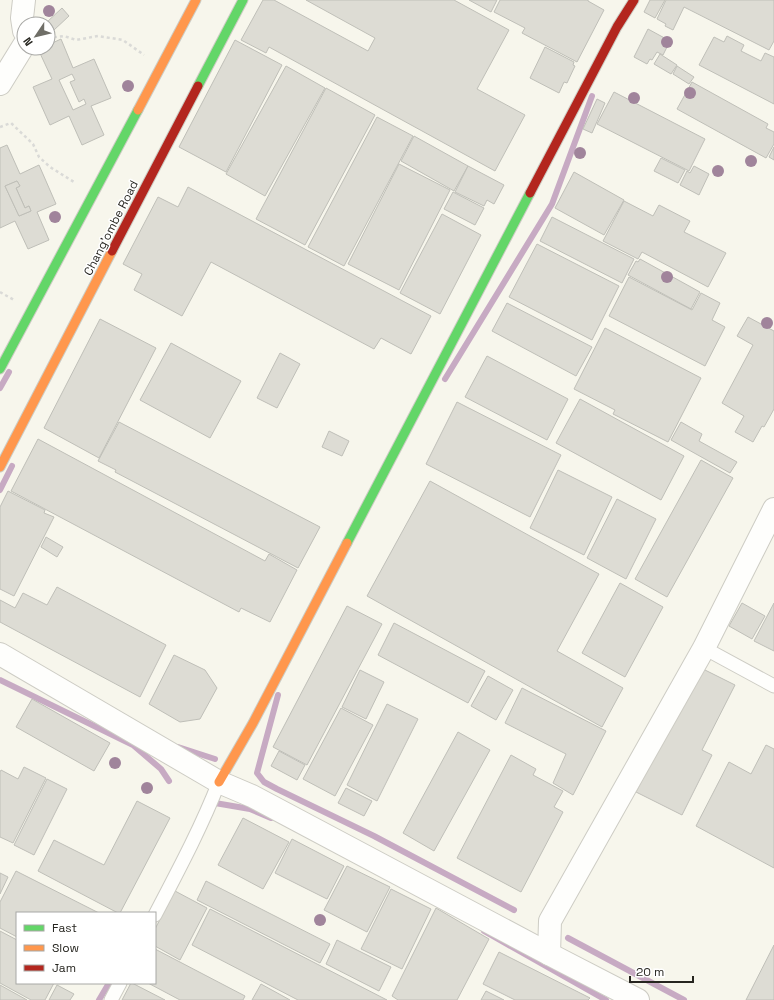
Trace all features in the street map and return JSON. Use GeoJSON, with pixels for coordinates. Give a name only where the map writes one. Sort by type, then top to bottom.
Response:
{"type":"FeatureCollection","features":[{"type":"Feature","properties":{"kind":"main road"},"geometry":{"type":"LineString","coordinates":[[0,369],[196,0]]}},
{"type":"Feature","properties":{"kind":"main road","name":"Chang'ombe Road"},"geometry":{"type":"LineString","coordinates":[[0,467],[243,0]]}},
{"type":"Feature","properties":{"kind":"main road"},"geometry":{"type":"LineString","coordinates":[[219,782],[253,723],[616,27],[634,0]]}},
{"type":"Feature","properties":{"kind":"street"},"geometry":{"type":"LineString","coordinates":[[22,16],[24,0]]}},
{"type":"Feature","properties":{"kind":"street"},"geometry":{"type":"LineString","coordinates":[[0,84],[17,56]]}},
{"type":"Feature","properties":{"kind":"street"},"geometry":{"type":"LineString","coordinates":[[549,954],[550,921],[704,648],[774,509]]}},
{"type":"Feature","properties":{"kind":"street"},"geometry":{"type":"LineString","coordinates":[[0,654],[219,782],[252,796],[638,1000]]}},
{"type":"Feature","properties":{"kind":"lane"},"geometry":{"type":"LineString","coordinates":[[704,648],[774,686]]}},
{"type":"Feature","properties":{"kind":"lane"},"geometry":{"type":"LineString","coordinates":[[156,913],[194,839],[219,782]]}},
{"type":"Feature","properties":{"kind":"lane"},"geometry":{"type":"LineString","coordinates":[[111,1000],[119,984]]}},
{"type":"Feature","properties":{"kind":"path"},"geometry":{"type":"LineString","coordinates":[[56,37],[64,36],[76,40],[98,36],[123,40],[146,57]]}},
{"type":"Feature","properties":{"kind":"path"},"geometry":{"type":"LineString","coordinates":[[0,127],[11,123],[33,144],[40,157],[50,167],[76,183]]}},
{"type":"Feature","properties":{"kind":"building"},"geometry":{"type":"Polygon","coordinates":[[[263,0],[274,0],[368,51],[375,38],[306,0],[454,0],[509,30],[477,89],[525,115],[495,171],[269,47],[266,53],[241,40],[263,0]]]}},
{"type":"Feature","properties":{"kind":"building"},"geometry":{"type":"Polygon","coordinates":[[[469,0],[497,0],[491,12],[469,0]]]}},
{"type":"Feature","properties":{"kind":"building"},"geometry":{"type":"Polygon","coordinates":[[[500,0],[588,0],[604,10],[577,62],[522,33],[525,28],[494,12],[500,0]]]}},
{"type":"Feature","properties":{"kind":"building"},"geometry":{"type":"Polygon","coordinates":[[[650,0],[665,0],[655,18],[644,12],[650,0]]]}},
{"type":"Feature","properties":{"kind":"building"},"geometry":{"type":"Polygon","coordinates":[[[666,0],[774,0],[774,41],[769,50],[684,7],[673,30],[665,26],[666,24],[657,19],[666,0]]]}},
{"type":"Feature","properties":{"kind":"building"},"geometry":{"type":"Polygon","coordinates":[[[62,8],[69,16],[56,28],[56,16],[53,16],[62,8]]]}},
{"type":"Feature","properties":{"kind":"building"},"geometry":{"type":"Polygon","coordinates":[[[648,29],[670,41],[663,55],[657,52],[652,60],[650,59],[647,64],[634,57],[648,29]]]}},
{"type":"Feature","properties":{"kind":"building"},"geometry":{"type":"Polygon","coordinates":[[[727,36],[744,45],[741,51],[761,61],[765,53],[774,57],[774,104],[699,65],[714,37],[724,42],[727,36]]]}},
{"type":"Feature","properties":{"kind":"building"},"geometry":{"type":"Polygon","coordinates":[[[61,39],[73,68],[94,59],[111,98],[91,106],[104,135],[82,145],[69,116],[50,125],[33,87],[52,79],[41,56],[56,56],[56,41],[61,39]],[[72,74],[59,80],[73,110],[86,104],[84,99],[79,102],[70,82],[75,80],[72,74]]]}},
{"type":"Feature","properties":{"kind":"building"},"geometry":{"type":"Polygon","coordinates":[[[235,40],[282,65],[226,172],[179,147],[235,40]]]}},
{"type":"Feature","properties":{"kind":"building"},"geometry":{"type":"Polygon","coordinates":[[[545,47],[574,62],[573,65],[575,66],[567,83],[564,82],[559,93],[530,78],[545,47]]]}},
{"type":"Feature","properties":{"kind":"building"},"geometry":{"type":"Polygon","coordinates":[[[660,54],[677,65],[671,74],[654,64],[660,54]]]}},
{"type":"Feature","properties":{"kind":"building"},"geometry":{"type":"Polygon","coordinates":[[[286,66],[325,88],[265,196],[226,174],[286,66]]]}},
{"type":"Feature","properties":{"kind":"building"},"geometry":{"type":"Polygon","coordinates":[[[677,66],[694,77],[689,84],[673,74],[677,66]]]}},
{"type":"Feature","properties":{"kind":"building"},"geometry":{"type":"Polygon","coordinates":[[[692,82],[768,124],[766,128],[774,132],[774,144],[766,158],[677,109],[692,82]]]}},
{"type":"Feature","properties":{"kind":"building"},"geometry":{"type":"Polygon","coordinates":[[[326,88],[375,115],[305,245],[256,219],[326,88]]]}},
{"type":"Feature","properties":{"kind":"building"},"geometry":{"type":"Polygon","coordinates":[[[614,92],[705,139],[689,171],[597,124],[614,92]]]}},
{"type":"Feature","properties":{"kind":"building"},"geometry":{"type":"Polygon","coordinates":[[[597,99],[605,103],[592,133],[583,129],[597,99]]]}},
{"type":"Feature","properties":{"kind":"building"},"geometry":{"type":"Polygon","coordinates":[[[377,117],[413,136],[344,266],[308,247],[377,117]]]}},
{"type":"Feature","properties":{"kind":"building"},"geometry":{"type":"Polygon","coordinates":[[[414,136],[468,166],[454,191],[401,161],[414,136]]]}},
{"type":"Feature","properties":{"kind":"building"},"geometry":{"type":"Polygon","coordinates":[[[7,145],[20,174],[39,165],[56,204],[37,212],[49,240],[28,249],[15,221],[0,228],[0,148],[7,145]],[[17,181],[5,186],[19,216],[31,211],[29,206],[25,208],[16,188],[20,186],[17,181]]]}},
{"type":"Feature","properties":{"kind":"building"},"geometry":{"type":"Polygon","coordinates":[[[774,147],[774,160],[769,157],[774,147]]]}},
{"type":"Feature","properties":{"kind":"building"},"geometry":{"type":"Polygon","coordinates":[[[661,158],[685,170],[678,183],[654,171],[661,158]]]}},
{"type":"Feature","properties":{"kind":"building"},"geometry":{"type":"Polygon","coordinates":[[[399,164],[450,190],[399,290],[348,264],[399,164]]]}},
{"type":"Feature","properties":{"kind":"building"},"geometry":{"type":"Polygon","coordinates":[[[468,166],[504,185],[494,204],[487,200],[484,206],[455,192],[468,166]]]}},
{"type":"Feature","properties":{"kind":"building"},"geometry":{"type":"Polygon","coordinates":[[[694,166],[709,174],[699,195],[680,185],[687,171],[690,173],[694,166]]]}},
{"type":"Feature","properties":{"kind":"building"},"geometry":{"type":"Polygon","coordinates":[[[574,172],[624,200],[604,235],[555,208],[574,172]]]}},
{"type":"Feature","properties":{"kind":"building"},"geometry":{"type":"Polygon","coordinates":[[[17,181],[20,186],[16,188],[25,208],[29,206],[31,211],[19,216],[5,186],[17,181]]]}},
{"type":"Feature","properties":{"kind":"building"},"geometry":{"type":"Polygon","coordinates":[[[188,187],[431,316],[411,354],[381,338],[374,349],[211,262],[182,316],[134,290],[142,274],[123,264],[158,197],[178,207],[188,187]]]}},
{"type":"Feature","properties":{"kind":"building"},"geometry":{"type":"Polygon","coordinates":[[[453,192],[484,208],[475,225],[444,209],[453,192]]]}},
{"type":"Feature","properties":{"kind":"building"},"geometry":{"type":"Polygon","coordinates":[[[624,201],[653,216],[659,205],[690,221],[684,232],[726,253],[708,287],[642,252],[638,259],[603,241],[624,201]]]}},
{"type":"Feature","properties":{"kind":"building"},"geometry":{"type":"Polygon","coordinates":[[[442,214],[481,235],[440,314],[400,293],[442,214]]]}},
{"type":"Feature","properties":{"kind":"building"},"geometry":{"type":"Polygon","coordinates":[[[552,217],[634,259],[622,283],[540,241],[552,217]]]}},
{"type":"Feature","properties":{"kind":"building"},"geometry":{"type":"Polygon","coordinates":[[[537,244],[619,286],[592,340],[509,297],[537,244]]]}},
{"type":"Feature","properties":{"kind":"building"},"geometry":{"type":"Polygon","coordinates":[[[640,259],[700,292],[691,309],[628,275],[636,261],[638,262],[640,259]]]}},
{"type":"Feature","properties":{"kind":"building"},"geometry":{"type":"Polygon","coordinates":[[[629,277],[692,310],[701,293],[720,303],[712,320],[725,327],[705,366],[609,316],[629,277]]]}},
{"type":"Feature","properties":{"kind":"building"},"geometry":{"type":"Polygon","coordinates":[[[507,303],[592,347],[576,376],[492,331],[507,303]]]}},
{"type":"Feature","properties":{"kind":"building"},"geometry":{"type":"Polygon","coordinates":[[[748,317],[774,331],[774,409],[764,427],[762,426],[753,442],[735,432],[744,416],[722,403],[753,345],[737,336],[748,317]]]}},
{"type":"Feature","properties":{"kind":"building"},"geometry":{"type":"Polygon","coordinates":[[[100,319],[156,348],[99,458],[44,428],[100,319]]]}},
{"type":"Feature","properties":{"kind":"building"},"geometry":{"type":"Polygon","coordinates":[[[605,328],[701,378],[668,442],[613,414],[615,410],[574,389],[605,328]]]}},
{"type":"Feature","properties":{"kind":"building"},"geometry":{"type":"Polygon","coordinates":[[[171,343],[241,381],[210,438],[140,400],[171,343]]]}},
{"type":"Feature","properties":{"kind":"building"},"geometry":{"type":"Polygon","coordinates":[[[280,353],[300,364],[277,408],[257,398],[280,353]]]}},
{"type":"Feature","properties":{"kind":"building"},"geometry":{"type":"Polygon","coordinates":[[[487,356],[568,399],[547,440],[465,397],[487,356]]]}},
{"type":"Feature","properties":{"kind":"building"},"geometry":{"type":"Polygon","coordinates":[[[580,399],[684,456],[661,500],[556,443],[580,399]]]}},
{"type":"Feature","properties":{"kind":"building"},"geometry":{"type":"Polygon","coordinates":[[[457,402],[561,455],[530,517],[426,464],[457,402]]]}},
{"type":"Feature","properties":{"kind":"building"},"geometry":{"type":"Polygon","coordinates":[[[119,422],[320,527],[298,568],[115,472],[116,470],[98,461],[119,422]]]}},
{"type":"Feature","properties":{"kind":"building"},"geometry":{"type":"Polygon","coordinates":[[[681,422],[702,434],[699,441],[737,462],[730,473],[671,440],[681,422]]]}},
{"type":"Feature","properties":{"kind":"building"},"geometry":{"type":"Polygon","coordinates":[[[329,431],[349,441],[342,456],[322,447],[329,431]]]}},
{"type":"Feature","properties":{"kind":"building"},"geometry":{"type":"Polygon","coordinates":[[[38,439],[265,561],[269,554],[297,570],[270,622],[241,608],[239,612],[11,491],[38,439]]]}},
{"type":"Feature","properties":{"kind":"building"},"geometry":{"type":"Polygon","coordinates":[[[701,460],[733,478],[667,597],[635,579],[701,460]]]}},
{"type":"Feature","properties":{"kind":"building"},"geometry":{"type":"Polygon","coordinates":[[[558,470],[612,497],[584,555],[530,528],[558,470]]]}},
{"type":"Feature","properties":{"kind":"building"},"geometry":{"type":"Polygon","coordinates":[[[430,481],[599,574],[557,651],[623,688],[602,727],[367,596],[430,481]]]}},
{"type":"Feature","properties":{"kind":"building"},"geometry":{"type":"Polygon","coordinates":[[[8,491],[45,510],[44,513],[54,517],[14,596],[0,589],[0,507],[8,491]]]}},
{"type":"Feature","properties":{"kind":"building"},"geometry":{"type":"Polygon","coordinates":[[[617,499],[656,519],[626,579],[587,558],[617,499]]]}},
{"type":"Feature","properties":{"kind":"building"},"geometry":{"type":"Polygon","coordinates":[[[46,537],[63,547],[57,557],[41,547],[46,537]]]}},
{"type":"Feature","properties":{"kind":"building"},"geometry":{"type":"Polygon","coordinates":[[[620,583],[663,607],[625,677],[582,653],[620,583]]]}},
{"type":"Feature","properties":{"kind":"building"},"geometry":{"type":"Polygon","coordinates":[[[57,587],[166,645],[140,697],[0,622],[0,600],[15,608],[23,593],[47,605],[57,587]]]}},
{"type":"Feature","properties":{"kind":"building"},"geometry":{"type":"Polygon","coordinates":[[[742,603],[765,616],[752,639],[729,626],[742,603]]]}},
{"type":"Feature","properties":{"kind":"building"},"geometry":{"type":"Polygon","coordinates":[[[774,603],[774,651],[754,641],[774,603]]]}},
{"type":"Feature","properties":{"kind":"building"},"geometry":{"type":"Polygon","coordinates":[[[347,606],[382,624],[307,765],[273,747],[347,606]]]}},
{"type":"Feature","properties":{"kind":"building"},"geometry":{"type":"Polygon","coordinates":[[[394,623],[485,671],[468,703],[378,655],[394,623]]]}},
{"type":"Feature","properties":{"kind":"building"},"geometry":{"type":"Polygon","coordinates":[[[174,655],[205,670],[217,688],[200,719],[180,722],[149,704],[174,655]]]}},
{"type":"Feature","properties":{"kind":"building"},"geometry":{"type":"Polygon","coordinates":[[[699,667],[735,685],[702,750],[712,755],[682,815],[636,792],[699,667]]]}},
{"type":"Feature","properties":{"kind":"building"},"geometry":{"type":"Polygon","coordinates":[[[360,670],[384,682],[366,719],[342,707],[360,670]]]}},
{"type":"Feature","properties":{"kind":"building"},"geometry":{"type":"Polygon","coordinates":[[[488,676],[513,690],[496,720],[471,706],[488,676]]]}},
{"type":"Feature","properties":{"kind":"building"},"geometry":{"type":"Polygon","coordinates":[[[522,688],[606,731],[573,795],[553,783],[566,754],[505,723],[522,688]]]}},
{"type":"Feature","properties":{"kind":"building"},"geometry":{"type":"Polygon","coordinates":[[[32,699],[110,743],[94,771],[16,727],[32,699]]]}},
{"type":"Feature","properties":{"kind":"building"},"geometry":{"type":"Polygon","coordinates":[[[387,704],[418,719],[377,801],[347,785],[387,704]]]}},
{"type":"Feature","properties":{"kind":"building"},"geometry":{"type":"Polygon","coordinates":[[[341,708],[373,725],[335,796],[303,779],[341,708]]]}},
{"type":"Feature","properties":{"kind":"building"},"geometry":{"type":"Polygon","coordinates":[[[458,732],[490,750],[434,851],[403,833],[458,732]]]}},
{"type":"Feature","properties":{"kind":"building"},"geometry":{"type":"Polygon","coordinates":[[[766,745],[774,749],[774,868],[696,826],[729,762],[751,774],[766,745]]]}},
{"type":"Feature","properties":{"kind":"building"},"geometry":{"type":"Polygon","coordinates":[[[279,751],[305,765],[297,780],[271,766],[279,751]]]}},
{"type":"Feature","properties":{"kind":"building"},"geometry":{"type":"Polygon","coordinates":[[[511,755],[536,769],[533,775],[563,791],[554,807],[563,812],[521,892],[457,858],[511,755]]]}},
{"type":"Feature","properties":{"kind":"building"},"geometry":{"type":"Polygon","coordinates":[[[24,767],[46,778],[13,843],[0,837],[0,772],[1,770],[18,779],[24,767]]]}},
{"type":"Feature","properties":{"kind":"building"},"geometry":{"type":"Polygon","coordinates":[[[47,779],[67,789],[34,855],[14,845],[47,779]]]}},
{"type":"Feature","properties":{"kind":"building"},"geometry":{"type":"Polygon","coordinates":[[[346,788],[372,801],[364,816],[338,803],[346,788]]]}},
{"type":"Feature","properties":{"kind":"building"},"geometry":{"type":"Polygon","coordinates":[[[137,801],[170,818],[121,912],[116,912],[38,871],[54,840],[104,865],[137,801]]]}},
{"type":"Feature","properties":{"kind":"building"},"geometry":{"type":"Polygon","coordinates":[[[243,818],[289,842],[263,889],[218,865],[243,818]]]}},
{"type":"Feature","properties":{"kind":"building"},"geometry":{"type":"Polygon","coordinates":[[[292,839],[344,866],[327,899],[275,873],[292,839]]]}},
{"type":"Feature","properties":{"kind":"building"},"geometry":{"type":"Polygon","coordinates":[[[347,866],[390,887],[367,932],[324,910],[347,866]]]}},
{"type":"Feature","properties":{"kind":"building"},"geometry":{"type":"Polygon","coordinates":[[[16,871],[97,912],[16,912],[16,936],[0,928],[0,902],[16,871]]]}},
{"type":"Feature","properties":{"kind":"building"},"geometry":{"type":"Polygon","coordinates":[[[0,873],[8,877],[0,894],[0,873]]]}},
{"type":"Feature","properties":{"kind":"building"},"geometry":{"type":"Polygon","coordinates":[[[206,881],[330,944],[320,963],[197,900],[206,881]]]}},
{"type":"Feature","properties":{"kind":"building"},"geometry":{"type":"Polygon","coordinates":[[[391,889],[431,909],[402,969],[361,949],[391,889]]]}},
{"type":"Feature","properties":{"kind":"building"},"geometry":{"type":"Polygon","coordinates":[[[175,891],[207,908],[180,960],[156,947],[156,927],[175,891]]]}},
{"type":"Feature","properties":{"kind":"building"},"geometry":{"type":"Polygon","coordinates":[[[436,908],[489,939],[457,1000],[398,1000],[392,996],[436,908]]]}},
{"type":"Feature","properties":{"kind":"building"},"geometry":{"type":"Polygon","coordinates":[[[210,909],[387,1000],[298,1000],[192,945],[210,909]]]}},
{"type":"Feature","properties":{"kind":"building"},"geometry":{"type":"Polygon","coordinates":[[[0,931],[16,939],[16,984],[53,984],[45,1000],[31,1000],[0,983],[0,931]]]}},
{"type":"Feature","properties":{"kind":"building"},"geometry":{"type":"Polygon","coordinates":[[[337,940],[391,967],[379,991],[326,964],[337,940]]]}},
{"type":"Feature","properties":{"kind":"building"},"geometry":{"type":"Polygon","coordinates":[[[774,945],[774,1000],[746,1000],[774,945]]]}},
{"type":"Feature","properties":{"kind":"building"},"geometry":{"type":"Polygon","coordinates":[[[156,950],[245,996],[243,1000],[180,1000],[150,984],[156,984],[156,950]]]}},
{"type":"Feature","properties":{"kind":"building"},"geometry":{"type":"Polygon","coordinates":[[[499,952],[590,998],[588,1000],[515,1000],[483,984],[499,952]]]}},
{"type":"Feature","properties":{"kind":"building"},"geometry":{"type":"Polygon","coordinates":[[[130,984],[134,984],[165,1000],[122,1000],[130,984]]]}},
{"type":"Feature","properties":{"kind":"building"},"geometry":{"type":"Polygon","coordinates":[[[261,984],[290,1000],[252,1000],[261,984]]]}},
{"type":"Feature","properties":{"kind":"building"},"geometry":{"type":"Polygon","coordinates":[[[0,985],[27,1000],[0,1000],[0,985]]]}},
{"type":"Feature","properties":{"kind":"building"},"geometry":{"type":"Polygon","coordinates":[[[57,985],[74,994],[70,1000],[49,1000],[57,985]]]}},
{"type":"Feature","properties":{"kind":"building"},"geometry":{"type":"Polygon","coordinates":[[[486,991],[504,1000],[481,1000],[486,991]]]}},
{"type":"Feature","properties":{"kind":"waterway"},"geometry":{"type":"LineString","coordinates":[[445,379],[552,204],[592,96]]}},
{"type":"Feature","properties":{"kind":"waterway"},"geometry":{"type":"LineString","coordinates":[[0,388],[9,372]]}},
{"type":"Feature","properties":{"kind":"waterway"},"geometry":{"type":"LineString","coordinates":[[0,490],[12,466]]}},
{"type":"Feature","properties":{"kind":"waterway"},"geometry":{"type":"LineString","coordinates":[[0,680],[133,745],[161,769],[169,781]]}},
{"type":"Feature","properties":{"kind":"waterway"},"geometry":{"type":"LineString","coordinates":[[278,695],[257,773],[264,782],[374,836],[514,910]]}},
{"type":"Feature","properties":{"kind":"waterway"},"geometry":{"type":"LineString","coordinates":[[178,747],[215,759]]}},
{"type":"Feature","properties":{"kind":"waterway"},"geometry":{"type":"LineString","coordinates":[[212,806],[215,803],[250,809],[271,818]]}},
{"type":"Feature","properties":{"kind":"waterway"},"geometry":{"type":"LineString","coordinates":[[484,931],[606,1000]]}},
{"type":"Feature","properties":{"kind":"waterway"},"geometry":{"type":"LineString","coordinates":[[568,938],[684,1000]]}},
{"type":"Feature","properties":{"kind":"waterway"},"geometry":{"type":"LineString","coordinates":[[99,1000],[108,984]]}},
{"type":"Feature","properties":{"kind":"traffic: fast"},"geometry":{"type":"LineString","coordinates":[[198,86],[243,0]]}},
{"type":"Feature","properties":{"kind":"traffic: fast"},"geometry":{"type":"LineString","coordinates":[[0,369],[138,110]]}},
{"type":"Feature","properties":{"kind":"traffic: fast"},"geometry":{"type":"LineString","coordinates":[[347,543],[530,193]]}},
{"type":"Feature","properties":{"kind":"traffic: slow"},"geometry":{"type":"LineString","coordinates":[[138,110],[196,0]]}},
{"type":"Feature","properties":{"kind":"traffic: slow"},"geometry":{"type":"LineString","coordinates":[[0,467],[112,251]]}},
{"type":"Feature","properties":{"kind":"traffic: slow"},"geometry":{"type":"LineString","coordinates":[[219,782],[253,723],[347,543]]}},
{"type":"Feature","properties":{"kind":"traffic: jam"},"geometry":{"type":"LineString","coordinates":[[530,193],[617,27],[634,0]]}},
{"type":"Feature","properties":{"kind":"traffic: jam"},"geometry":{"type":"LineString","coordinates":[[112,251],[198,86]]}}]}
